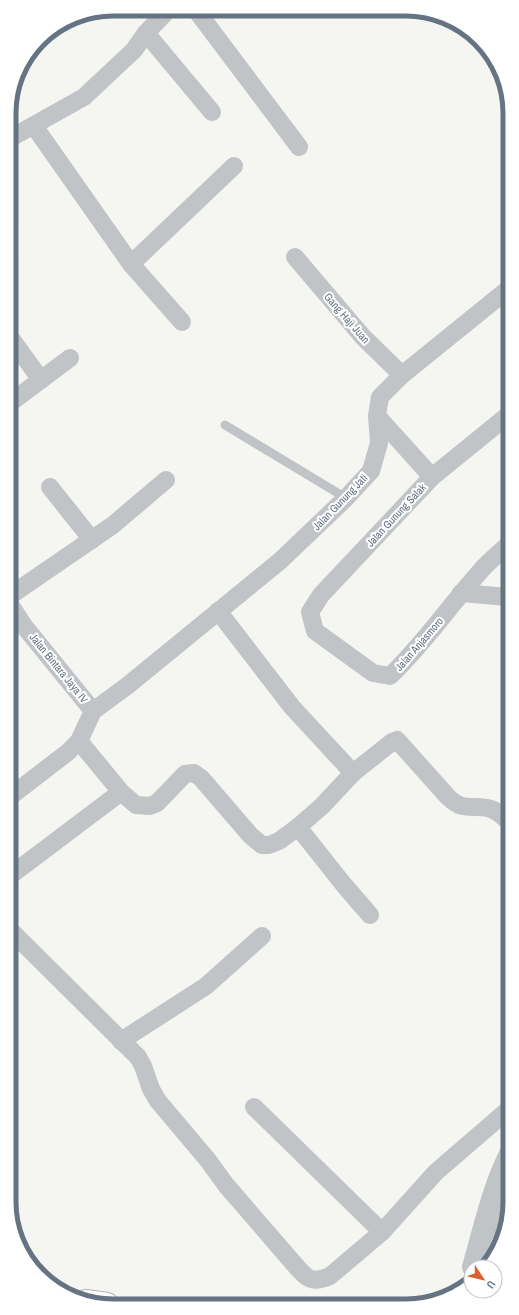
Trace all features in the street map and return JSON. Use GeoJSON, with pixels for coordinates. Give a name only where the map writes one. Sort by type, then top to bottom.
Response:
{"type":"FeatureCollection","features":[{"type":"Feature","properties":{"kind":"street"},"geometry":{"type":"LineString","coordinates":[[16,132],[34,126],[84,97],[134,50],[146,33],[162,16]]}},
{"type":"Feature","properties":{"kind":"street"},"geometry":{"type":"LineString","coordinates":[[201,16],[299,147]]}},
{"type":"Feature","properties":{"kind":"street"},"geometry":{"type":"LineString","coordinates":[[146,33],[212,112]]}},
{"type":"Feature","properties":{"kind":"street"},"geometry":{"type":"LineString","coordinates":[[34,126],[131,264],[182,322]]}},
{"type":"Feature","properties":{"kind":"street"},"geometry":{"type":"LineString","coordinates":[[131,264],[234,166]]}},
{"type":"Feature","properties":{"kind":"street","name":"Gang Haji Juan"},"geometry":{"type":"LineString","coordinates":[[295,257],[363,337],[402,375]]}},
{"type":"Feature","properties":{"kind":"street","name":"Jalan Gunung Jati"},"geometry":{"type":"LineString","coordinates":[[93,711],[127,686],[280,561],[346,498],[371,471],[379,443],[376,416],[380,397],[402,375],[503,293]]}},
{"type":"Feature","properties":{"kind":"street"},"geometry":{"type":"LineString","coordinates":[[16,345],[42,380]]}},
{"type":"Feature","properties":{"kind":"street"},"geometry":{"type":"LineString","coordinates":[[16,400],[70,358]]}},
{"type":"Feature","properties":{"kind":"street"},"geometry":{"type":"LineString","coordinates":[[376,416],[432,478]]}},
{"type":"Feature","properties":{"kind":"street","name":"Jalan Gunung Salak"},"geometry":{"type":"LineString","coordinates":[[315,631],[310,612],[321,595],[432,478],[503,420]]}},
{"type":"Feature","properties":{"kind":"street"},"geometry":{"type":"LineString","coordinates":[[16,592],[113,525],[166,480]]}},
{"type":"Feature","properties":{"kind":"street"},"geometry":{"type":"LineString","coordinates":[[50,487],[92,540]]}},
{"type":"Feature","properties":{"kind":"street","name":"Jalan Anjasmoro"},"geometry":{"type":"LineString","coordinates":[[315,631],[374,673],[390,676],[406,661],[461,593],[486,565],[503,550]]}},
{"type":"Feature","properties":{"kind":"street"},"geometry":{"type":"LineString","coordinates":[[461,593],[503,597]]}},
{"type":"Feature","properties":{"kind":"street"},"geometry":{"type":"LineString","coordinates":[[218,611],[292,707],[354,773]]}},
{"type":"Feature","properties":{"kind":"street","name":"Jalan Bintara Jaya IV"},"geometry":{"type":"LineString","coordinates":[[16,614],[24,626],[93,711]]}},
{"type":"Feature","properties":{"kind":"street"},"geometry":{"type":"LineString","coordinates":[[16,792],[68,752],[79,741],[93,711]]}},
{"type":"Feature","properties":{"kind":"street"},"geometry":{"type":"LineString","coordinates":[[79,741],[121,792],[136,805],[150,806],[158,803],[186,774],[194,773],[201,778],[251,836],[262,845],[269,846],[298,827],[322,806],[354,773],[392,742],[397,740],[453,802],[465,806],[490,808],[503,817]]}},
{"type":"Feature","properties":{"kind":"street"},"geometry":{"type":"LineString","coordinates":[[16,871],[121,792]]}},
{"type":"Feature","properties":{"kind":"street"},"geometry":{"type":"LineString","coordinates":[[298,827],[370,915]]}},
{"type":"Feature","properties":{"kind":"street"},"geometry":{"type":"LineString","coordinates":[[16,936],[138,1057],[143,1066],[151,1089],[158,1101],[207,1159],[226,1185],[307,1278],[321,1280],[330,1276],[382,1232],[436,1172],[503,1116]]}},
{"type":"Feature","properties":{"kind":"street"},"geometry":{"type":"LineString","coordinates":[[122,1041],[206,986],[262,936]]}},
{"type":"Feature","properties":{"kind":"street"},"geometry":{"type":"LineString","coordinates":[[254,1107],[382,1232]]}},
{"type":"Feature","properties":{"kind":"street"},"geometry":{"type":"LineString","coordinates":[[476,1259],[493,1194],[503,1176]]}},
{"type":"Feature","properties":{"kind":"street"},"geometry":{"type":"LineString","coordinates":[[490,1208],[499,1231]]}},
{"type":"Feature","properties":{"kind":"lane"},"geometry":{"type":"LineString","coordinates":[[225,425],[346,498]]}}]}
